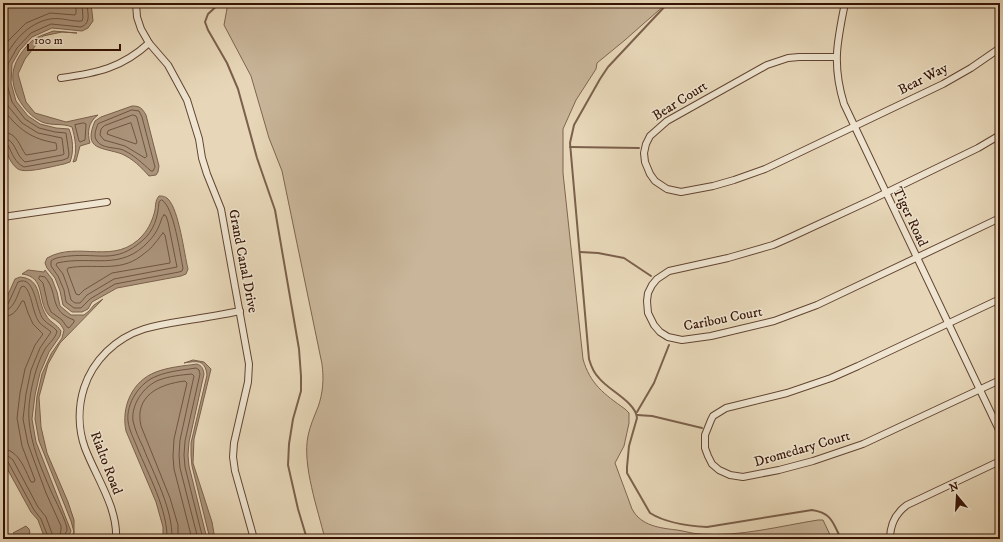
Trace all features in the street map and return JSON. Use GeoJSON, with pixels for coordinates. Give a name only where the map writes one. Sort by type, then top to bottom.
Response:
{"type":"FeatureCollection","features":[{"type":"Feature","properties":{"kind":"street","name":"Grand Canal Drive"},"geometry":{"type":"LineString","coordinates":[[136,3],[138,23],[149,43],[168,65],[187,100],[207,174],[222,209],[248,357],[249,371],[248,382],[234,443],[233,457],[235,471],[254,539]]}},
{"type":"Feature","properties":{"kind":"street","name":"Tiger Road"},"geometry":{"type":"LineString","coordinates":[[845,3],[836,57],[841,96],[853,127],[1000,432]]}},
{"type":"Feature","properties":{"kind":"street"},"geometry":{"type":"LineString","coordinates":[[61,78],[101,72],[138,53],[149,43]]}},
{"type":"Feature","properties":{"kind":"street","name":"Bear Way"},"geometry":{"type":"LineString","coordinates":[[853,127],[943,84],[971,68],[1000,48]]}},
{"type":"Feature","properties":{"kind":"street","name":"Bear Court"},"geometry":{"type":"LineString","coordinates":[[836,57],[788,58],[757,70],[667,121],[657,129],[650,136],[646,144],[644,162],[650,174],[660,186],[674,191],[684,191],[713,186],[755,173],[853,127]]}},
{"type":"Feature","properties":{"kind":"street","name":"Caribou Court"},"geometry":{"type":"LineString","coordinates":[[1000,135],[978,148],[773,245],[728,258],[676,268],[663,274],[654,282],[648,293],[647,309],[657,329],[672,339],[682,340],[774,321],[817,305],[1000,218]]}},
{"type":"Feature","properties":{"kind":"street"},"geometry":{"type":"LineString","coordinates":[[3,217],[107,202]]}},
{"type":"Feature","properties":{"kind":"street","name":"Dromedary Court"},"geometry":{"type":"LineString","coordinates":[[1000,299],[831,378],[787,393],[732,406],[721,411],[713,416],[707,427],[704,440],[705,448],[708,456],[719,470],[730,476],[743,477],[779,470],[813,461],[863,444],[1000,380]]}},
{"type":"Feature","properties":{"kind":"street","name":"Rialto Road"},"geometry":{"type":"LineString","coordinates":[[116,539],[114,516],[86,448],[81,430],[80,403],[85,384],[91,371],[109,348],[122,338],[137,331],[151,327],[240,311]]}},
{"type":"Feature","properties":{"kind":"street"},"geometry":{"type":"LineString","coordinates":[[890,539],[891,528],[895,517],[908,505],[1000,461]]}},
{"type":"Feature","properties":{"kind":"shaded area"},"geometry":{"type":"Polygon","coordinates":[[[228,3],[667,3],[597,63],[596,69],[576,100],[563,129],[563,173],[583,359],[586,368],[599,388],[629,413],[629,423],[624,446],[615,463],[632,509],[640,519],[646,523],[695,534],[716,535],[823,520],[832,539],[325,539],[312,488],[307,460],[308,436],[320,402],[322,391],[322,364],[282,171],[269,138],[251,76],[224,25],[228,3]]]}},
{"type":"Feature","properties":{"kind":"water"},"geometry":{"type":"Polygon","coordinates":[[[3,3],[91,3],[93,21],[88,28],[82,31],[52,28],[32,37],[20,50],[12,64],[11,83],[16,101],[28,116],[40,124],[56,128],[69,129],[72,146],[70,162],[27,171],[18,169],[9,158],[3,144],[3,3]]]}},
{"type":"Feature","properties":{"kind":"water"},"geometry":{"type":"Polygon","coordinates":[[[53,31],[77,33],[62,32],[43,36],[25,59],[18,74],[26,102],[35,113],[66,122],[98,115],[90,124],[90,143],[80,146],[76,161],[73,162],[76,149],[72,127],[49,124],[35,118],[28,112],[18,98],[13,81],[15,65],[25,48],[30,42],[53,31]]]}},
{"type":"Feature","properties":{"kind":"water"},"geometry":{"type":"Polygon","coordinates":[[[132,106],[137,106],[146,115],[159,166],[156,175],[149,176],[130,158],[122,154],[96,146],[91,138],[95,121],[101,117],[132,106]]]}},
{"type":"Feature","properties":{"kind":"water"},"geometry":{"type":"Polygon","coordinates":[[[159,196],[168,199],[175,212],[181,232],[188,269],[186,274],[117,288],[92,302],[88,309],[82,312],[72,312],[63,305],[55,278],[45,263],[47,258],[59,253],[72,251],[109,252],[121,250],[132,244],[143,235],[149,226],[154,213],[156,201],[159,196]]]}},
{"type":"Feature","properties":{"kind":"water"},"geometry":{"type":"Polygon","coordinates":[[[28,270],[44,272],[45,270],[52,279],[60,306],[71,315],[84,315],[94,305],[103,299],[60,343],[48,364],[39,397],[41,427],[47,453],[68,502],[74,520],[74,532],[39,441],[35,419],[37,396],[42,374],[51,354],[62,338],[64,330],[59,323],[49,315],[45,308],[38,284],[35,280],[30,276],[22,274],[28,270]]]}},
{"type":"Feature","properties":{"kind":"water"},"geometry":{"type":"Polygon","coordinates":[[[20,277],[27,279],[36,286],[47,317],[61,331],[60,336],[49,352],[40,373],[32,419],[36,442],[71,531],[67,539],[45,539],[38,520],[31,512],[3,461],[3,306],[15,279],[20,277]]]}},
{"type":"Feature","properties":{"kind":"water"},"geometry":{"type":"Polygon","coordinates":[[[193,360],[204,362],[211,369],[194,439],[193,463],[212,522],[215,539],[210,539],[192,466],[191,443],[207,375],[204,366],[200,362],[184,363],[193,360]]]}},
{"type":"Feature","properties":{"kind":"water"},"geometry":{"type":"Polygon","coordinates":[[[197,364],[202,368],[204,374],[189,442],[188,455],[189,466],[207,539],[163,539],[163,527],[156,502],[126,431],[125,413],[130,396],[140,382],[148,376],[166,369],[197,364]]]}},
{"type":"Feature","properties":{"kind":"water"},"geometry":{"type":"Polygon","coordinates":[[[26,526],[30,533],[22,539],[14,539],[12,535],[14,534],[13,533],[26,526]]]}},
{"type":"Feature","properties":{"kind":"waterway"},"geometry":{"type":"LineString","coordinates":[[220,3],[208,14],[205,22],[227,63],[238,89],[257,158],[275,210],[299,349],[301,391],[293,419],[289,444],[288,465],[298,509],[307,539]]}},
{"type":"Feature","properties":{"kind":"waterway"},"geometry":{"type":"LineString","coordinates":[[668,3],[608,67],[574,125],[570,143],[589,359],[597,376],[603,383],[627,401],[635,412],[637,418],[629,446],[627,473],[650,513],[677,523],[707,527],[812,510],[819,511],[828,516],[834,524],[841,539]]}},
{"type":"Feature","properties":{"kind":"waterway"},"geometry":{"type":"LineString","coordinates":[[570,147],[639,148]]}},
{"type":"Feature","properties":{"kind":"waterway"},"geometry":{"type":"LineString","coordinates":[[580,252],[598,253],[624,258],[651,276]]}},
{"type":"Feature","properties":{"kind":"waterway"},"geometry":{"type":"LineString","coordinates":[[637,412],[654,383],[669,345]]}},
{"type":"Feature","properties":{"kind":"waterway"},"geometry":{"type":"LineString","coordinates":[[637,415],[652,416],[702,428]]}}]}
